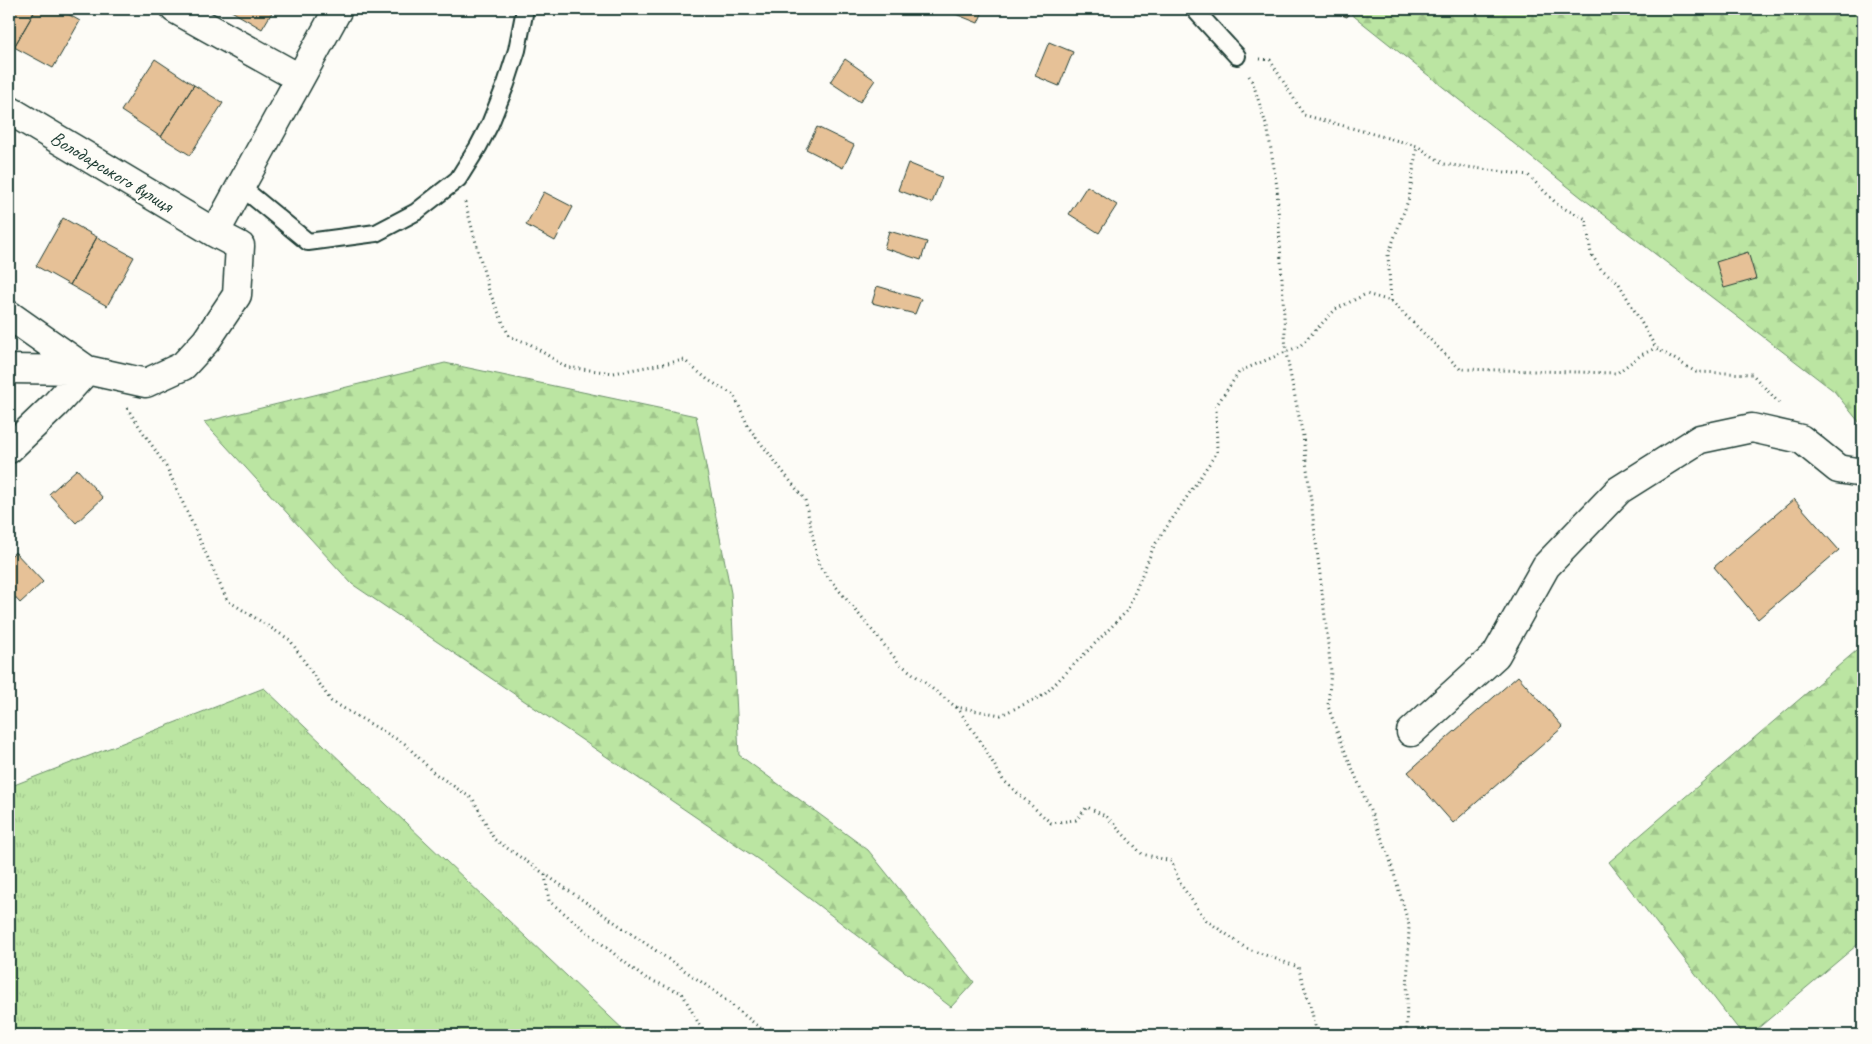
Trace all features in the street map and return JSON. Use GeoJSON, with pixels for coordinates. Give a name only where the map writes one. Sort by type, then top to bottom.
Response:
{"type":"FeatureCollection","features":[{"type":"Feature","properties":{"kind":"street"},"geometry":{"type":"LineString","coordinates":[[175,9],[299,78]]}},
{"type":"Feature","properties":{"kind":"street"},"geometry":{"type":"LineString","coordinates":[[214,232],[338,9]]}},
{"type":"Feature","properties":{"kind":"street","name":"Володарського вулиця"},"geometry":{"type":"LineString","coordinates":[[9,110],[240,246],[237,295],[206,340],[183,366],[146,383],[87,370]]}},
{"type":"Feature","properties":{"kind":"street"},"geometry":{"type":"LineString","coordinates":[[9,315],[87,370]]}},
{"type":"Feature","properties":{"kind":"street"},"geometry":{"type":"LineString","coordinates":[[9,369],[87,370]]}},
{"type":"Feature","properties":{"kind":"street"},"geometry":{"type":"LineString","coordinates":[[9,449],[55,405],[87,370]]}},
{"type":"Feature","properties":{"kind":"street"},"geometry":{"type":"LineString","coordinates":[[1411,732],[1496,655],[1546,566],[1619,490],[1700,439],[1752,428],[1800,439],[1838,469],[1863,473]]}},
{"type":"Feature","properties":{"kind":"lane"},"geometry":{"type":"LineString","coordinates":[[240,186],[308,242],[376,234],[416,212],[458,178],[482,140],[506,84],[517,50],[525,9]]}},
{"type":"Feature","properties":{"kind":"lane"},"geometry":{"type":"LineString","coordinates":[[1194,9],[1237,56]]}},
{"type":"Feature","properties":{"kind":"path"},"geometry":{"type":"LineString","coordinates":[[1237,56],[1270,60],[1304,115],[1417,146],[1444,164],[1528,175],[1559,206],[1586,219],[1591,254],[1601,268],[1618,282],[1656,348],[1696,372],[1752,374],[1784,408]]}},
{"type":"Feature","properties":{"kind":"path"},"geometry":{"type":"LineString","coordinates":[[1237,56],[1253,83],[1268,131],[1277,187],[1286,353],[1303,436],[1322,590],[1330,671],[1328,706],[1339,737],[1388,853],[1409,925],[1406,1035]]}},
{"type":"Feature","properties":{"kind":"path"},"geometry":{"type":"LineString","coordinates":[[1392,301],[1388,255],[1410,198],[1417,146]]}},
{"type":"Feature","properties":{"kind":"path"},"geometry":{"type":"LineString","coordinates":[[458,178],[489,291],[509,336],[530,344],[566,367],[614,373],[684,360],[708,380],[734,396],[749,428],[805,500],[819,566],[899,663],[956,707],[982,744],[1003,780],[1051,823],[1076,820],[1087,807],[1107,817],[1142,854],[1171,861],[1181,885],[1206,920],[1246,948],[1298,967],[1317,1035]]}},
{"type":"Feature","properties":{"kind":"path"},"geometry":{"type":"LineString","coordinates":[[956,707],[1001,715],[1044,695],[1128,611],[1154,546],[1217,452],[1216,406],[1240,371],[1300,346],[1336,309],[1366,294],[1392,301],[1460,369],[1617,373],[1641,355],[1656,348]]}},
{"type":"Feature","properties":{"kind":"path"},"geometry":{"type":"LineString","coordinates":[[125,405],[167,468],[227,600],[290,640],[331,701],[405,744],[434,774],[473,799],[494,839],[713,990],[769,1035]]}},
{"type":"Feature","properties":{"kind":"path"},"geometry":{"type":"LineString","coordinates":[[545,874],[549,901],[643,977],[682,993],[705,1035]]}},
{"type":"Feature","properties":{"kind":"green space"},"geometry":{"type":"Polygon","coordinates":[[[1345,9],[1863,9],[1863,427],[1834,391],[1581,197],[1345,9]]]}},
{"type":"Feature","properties":{"kind":"green space"},"geometry":{"type":"Polygon","coordinates":[[[445,363],[696,416],[731,593],[739,755],[868,850],[974,982],[951,1007],[759,860],[352,584],[204,422],[445,363]]]}},
{"type":"Feature","properties":{"kind":"green space"},"geometry":{"type":"Polygon","coordinates":[[[1863,645],[1863,940],[1750,1035],[1743,1035],[1609,862],[1863,645]]]}},
{"type":"Feature","properties":{"kind":"green space"},"geometry":{"type":"Polygon","coordinates":[[[264,688],[629,1035],[9,1035],[9,787],[264,688]]]}},
{"type":"Feature","properties":{"kind":"building"},"geometry":{"type":"Polygon","coordinates":[[[9,9],[36,9],[14,47],[9,44],[9,9]]]}},
{"type":"Feature","properties":{"kind":"building"},"geometry":{"type":"Polygon","coordinates":[[[36,9],[59,9],[80,21],[53,68],[14,47],[36,9]]]}},
{"type":"Feature","properties":{"kind":"building"},"geometry":{"type":"Polygon","coordinates":[[[228,9],[274,9],[262,29],[228,9]]]}},
{"type":"Feature","properties":{"kind":"building"},"geometry":{"type":"Polygon","coordinates":[[[949,9],[984,9],[978,23],[948,11],[949,9]]]}},
{"type":"Feature","properties":{"kind":"building"},"geometry":{"type":"Polygon","coordinates":[[[1326,9],[1350,9],[1347,17],[1326,9]]]}},
{"type":"Feature","properties":{"kind":"building"},"geometry":{"type":"Polygon","coordinates":[[[1049,42],[1073,52],[1059,86],[1035,76],[1049,42]]]}},
{"type":"Feature","properties":{"kind":"building"},"geometry":{"type":"Polygon","coordinates":[[[155,59],[194,85],[161,137],[121,111],[155,59]]]}},
{"type":"Feature","properties":{"kind":"building"},"geometry":{"type":"Polygon","coordinates":[[[845,59],[875,80],[860,102],[830,82],[845,59]]]}},
{"type":"Feature","properties":{"kind":"building"},"geometry":{"type":"Polygon","coordinates":[[[194,85],[223,103],[190,155],[161,137],[194,85]]]}},
{"type":"Feature","properties":{"kind":"building"},"geometry":{"type":"Polygon","coordinates":[[[817,127],[854,145],[843,168],[806,149],[817,127]]]}},
{"type":"Feature","properties":{"kind":"building"},"geometry":{"type":"Polygon","coordinates":[[[908,163],[942,177],[932,203],[898,190],[908,163]]]}},
{"type":"Feature","properties":{"kind":"building"},"geometry":{"type":"Polygon","coordinates":[[[1087,186],[1117,205],[1099,233],[1069,214],[1087,186]]]}},
{"type":"Feature","properties":{"kind":"building"},"geometry":{"type":"Polygon","coordinates":[[[544,192],[573,207],[555,241],[526,225],[544,192]]]}},
{"type":"Feature","properties":{"kind":"building"},"geometry":{"type":"Polygon","coordinates":[[[63,218],[97,237],[70,285],[36,266],[63,218]]]}},
{"type":"Feature","properties":{"kind":"building"},"geometry":{"type":"Polygon","coordinates":[[[889,231],[927,242],[921,260],[884,248],[889,231]]]}},
{"type":"Feature","properties":{"kind":"building"},"geometry":{"type":"Polygon","coordinates":[[[97,237],[134,257],[107,306],[70,285],[97,237]]]}},
{"type":"Feature","properties":{"kind":"building"},"geometry":{"type":"Polygon","coordinates":[[[1748,252],[1756,279],[1724,288],[1716,262],[1748,252]]]}},
{"type":"Feature","properties":{"kind":"building"},"geometry":{"type":"Polygon","coordinates":[[[877,286],[921,299],[915,314],[872,303],[877,286]]]}},
{"type":"Feature","properties":{"kind":"building"},"geometry":{"type":"Polygon","coordinates":[[[77,469],[103,498],[76,523],[49,494],[77,469]]]}},
{"type":"Feature","properties":{"kind":"building"},"geometry":{"type":"Polygon","coordinates":[[[1794,499],[1839,550],[1758,619],[1714,567],[1794,499]]]}},
{"type":"Feature","properties":{"kind":"building"},"geometry":{"type":"Polygon","coordinates":[[[15,552],[43,582],[20,603],[9,591],[9,558],[15,552]]]}},
{"type":"Feature","properties":{"kind":"building"},"geometry":{"type":"Polygon","coordinates":[[[1518,676],[1563,727],[1453,823],[1408,772],[1518,676]]]}}]}
